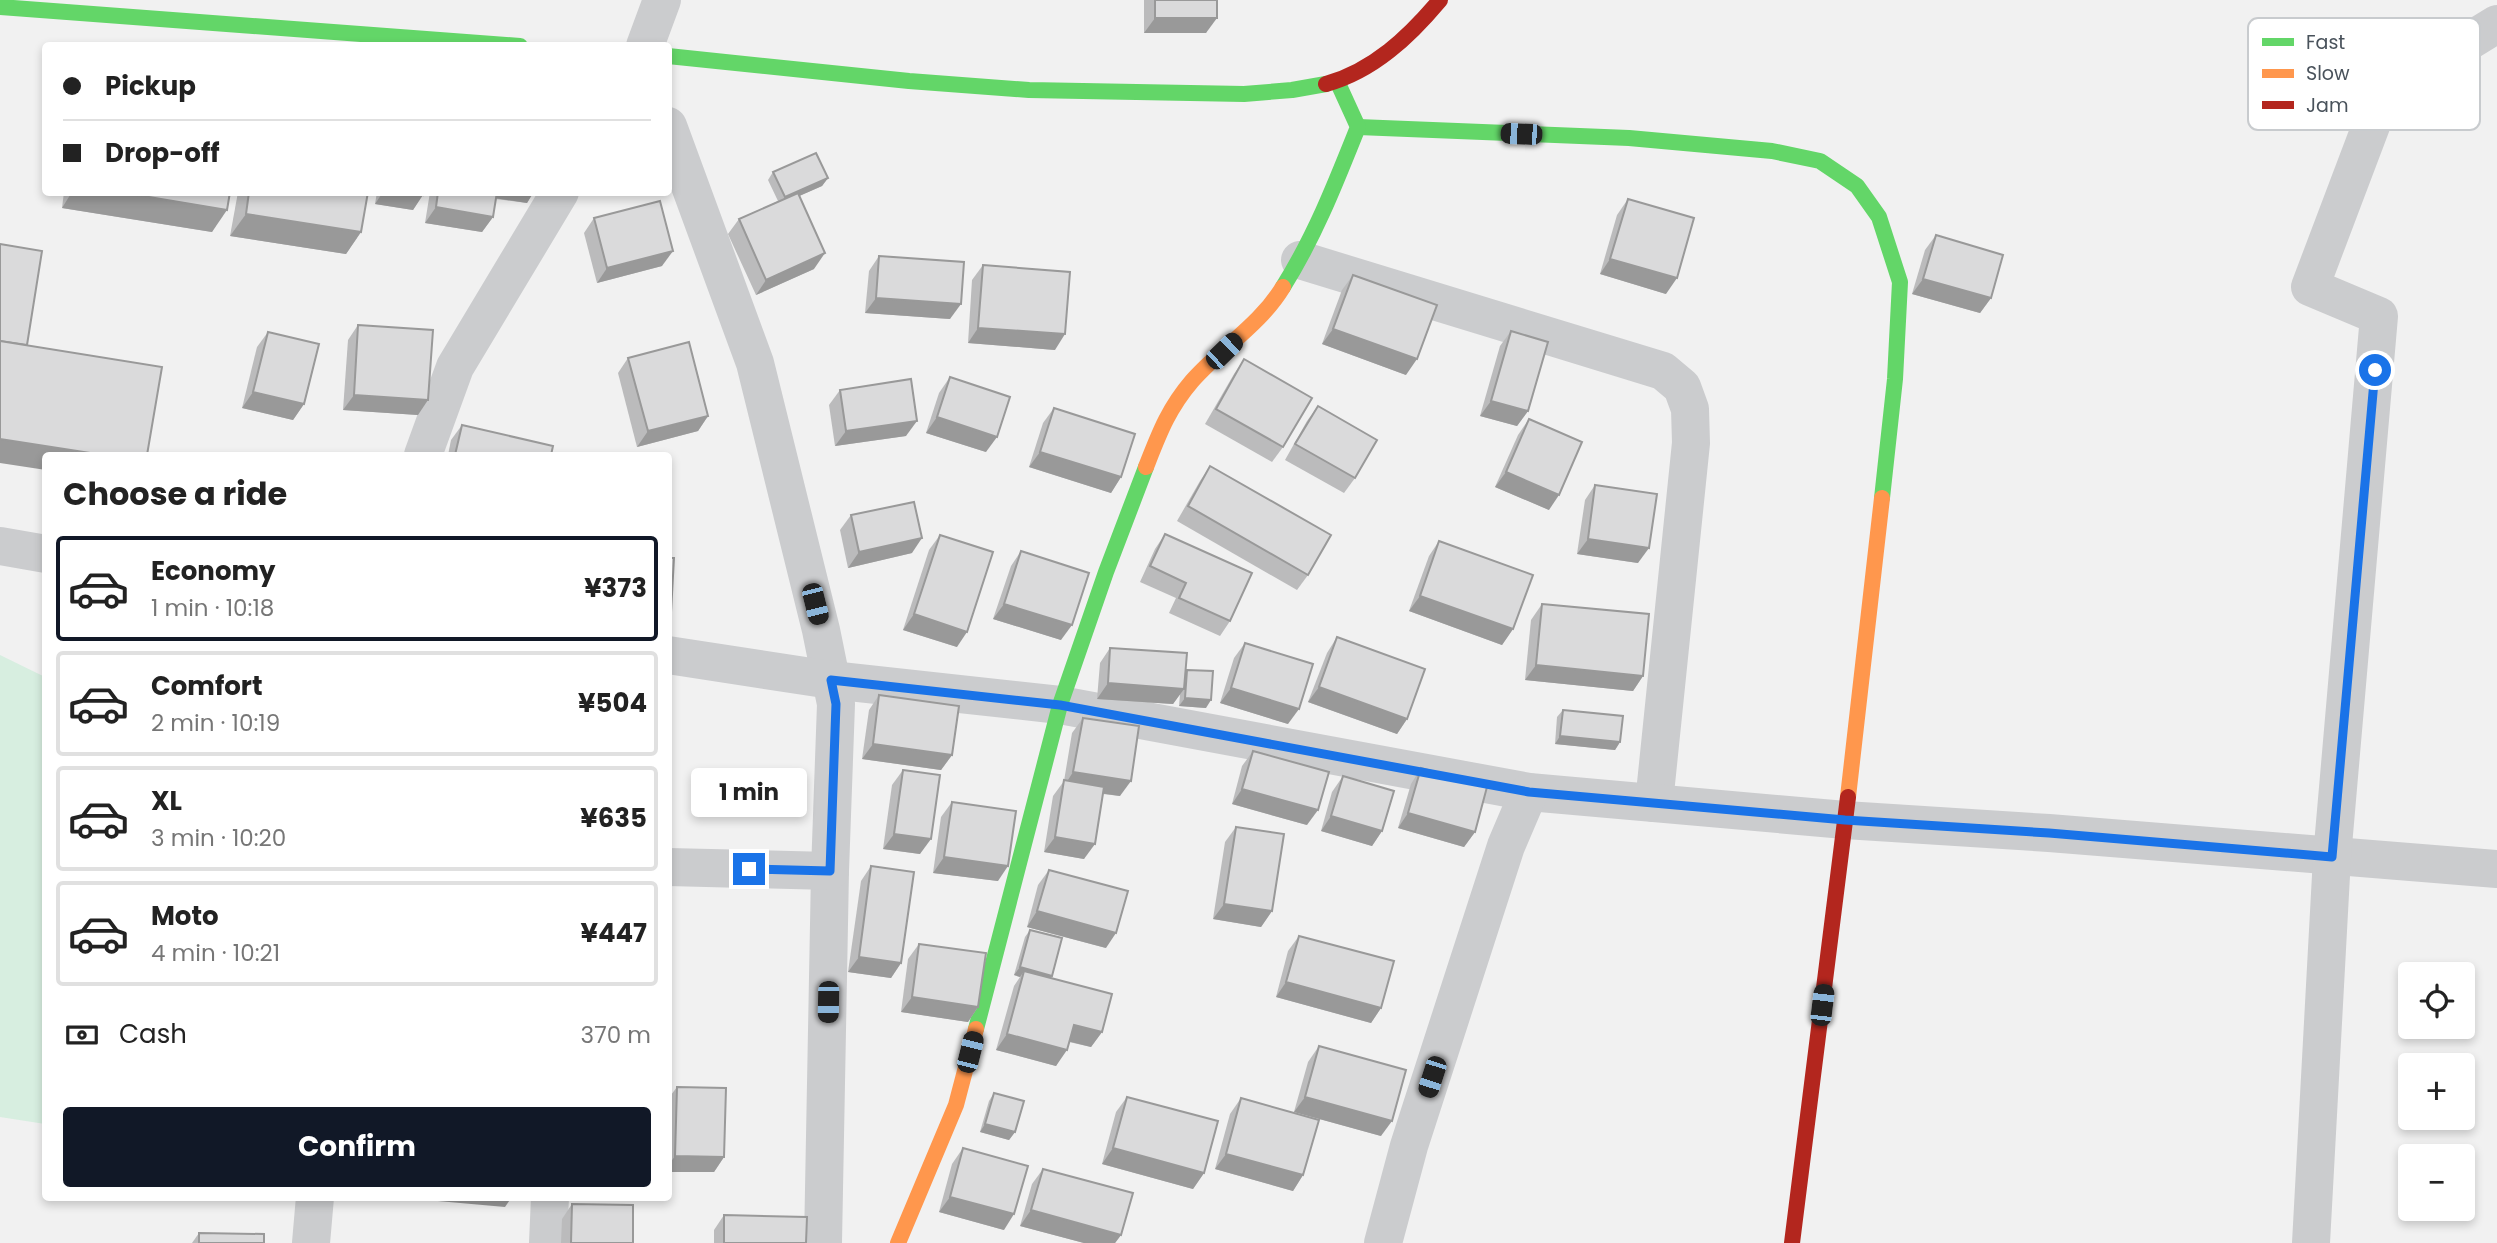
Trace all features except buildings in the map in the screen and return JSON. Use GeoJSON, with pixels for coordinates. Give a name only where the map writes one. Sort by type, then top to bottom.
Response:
{"type":"FeatureCollection","features":[{"type":"Feature","properties":{"kind":"street"},"geometry":{"type":"LineString","coordinates":[[646,42],[662,0]]}},
{"type":"Feature","properties":{"kind":"street"},"geometry":{"type":"LineString","coordinates":[[672,56],[990,88],[1072,92],[1260,93],[1337,81],[1369,66],[1402,39],[1440,0]]}},
{"type":"Feature","properties":{"kind":"street"},"geometry":{"type":"LineString","coordinates":[[0,7],[467,42]]}},
{"type":"Feature","properties":{"kind":"street"},"geometry":{"type":"LineString","coordinates":[[2480,34],[2497,24]]}},
{"type":"Feature","properties":{"kind":"street"},"geometry":{"type":"LineString","coordinates":[[898,1243],[956,1105],[1060,705],[1106,572],[1165,418],[1193,380],[1272,305],[1300,260],[1331,196],[1358,127],[1337,81]]}},
{"type":"Feature","properties":{"kind":"street"},"geometry":{"type":"LineString","coordinates":[[1358,127],[1629,138],[1772,151],[1820,161],[1857,186],[1879,216],[1900,282],[1895,379],[1845,820],[1792,1243]]}},
{"type":"Feature","properties":{"kind":"street"},"geometry":{"type":"LineString","coordinates":[[2311,1243],[2332,857],[2379,316],[2311,287],[2369,130]]}},
{"type":"Feature","properties":{"kind":"street"},"geometry":{"type":"LineString","coordinates":[[672,137],[755,363],[821,630],[836,704],[823,1243]]}},
{"type":"Feature","properties":{"kind":"street"},"geometry":{"type":"LineString","coordinates":[[424,452],[455,367],[558,196]]}},
{"type":"Feature","properties":{"kind":"street"},"geometry":{"type":"LineString","coordinates":[[1300,260],[1663,371],[1682,387],[1690,409],[1691,443],[1654,803]]}},
{"type":"Feature","properties":{"kind":"street"},"geometry":{"type":"LineString","coordinates":[[0,546],[42,553]]}},
{"type":"Feature","properties":{"kind":"street"},"geometry":{"type":"LineString","coordinates":[[672,655],[831,680],[1060,705],[1529,792],[1845,820],[2049,833],[2497,869]]}},
{"type":"Feature","properties":{"kind":"street"},"geometry":{"type":"LineString","coordinates":[[1383,1243],[1409,1146],[1502,859],[1529,792]]}},
{"type":"Feature","properties":{"kind":"street"},"geometry":{"type":"LineString","coordinates":[[672,867],[830,871]]}},
{"type":"Feature","properties":{"kind":"street"},"geometry":{"type":"LineString","coordinates":[[311,1243],[315,1201]]}},
{"type":"Feature","properties":{"kind":"street"},"geometry":{"type":"LineString","coordinates":[[548,1243],[550,1201]]}},
{"type":"Feature","properties":{"kind":"green space"},"geometry":{"type":"Polygon","coordinates":[[[0,655],[42,676],[42,1124],[0,1117],[0,655]]]}},
{"type":"Feature","properties":{"kind":"traffic: fast"},"geometry":{"type":"LineString","coordinates":[[0,7],[467,42]]}},
{"type":"Feature","properties":{"kind":"traffic: fast"},"geometry":{"type":"LineString","coordinates":[[672,56],[909,81],[1029,90],[1244,94],[1326,84]]}},
{"type":"Feature","properties":{"kind":"traffic: fast"},"geometry":{"type":"LineString","coordinates":[[1283,287],[1315,228],[1358,127],[1337,81]]}},
{"type":"Feature","properties":{"kind":"traffic: fast"},"geometry":{"type":"LineString","coordinates":[[1358,127],[1629,138],[1772,151],[1820,161],[1857,186],[1879,217],[1900,282],[1895,379],[1882,498]]}},
{"type":"Feature","properties":{"kind":"traffic: fast"},"geometry":{"type":"LineString","coordinates":[[976,1029],[1060,705],[1146,467]]}},
{"type":"Feature","properties":{"kind":"traffic: slow"},"geometry":{"type":"LineString","coordinates":[[1146,467],[1165,422],[1184,391],[1203,369],[1252,325],[1283,287]]}},
{"type":"Feature","properties":{"kind":"traffic: slow"},"geometry":{"type":"LineString","coordinates":[[1848,797],[1882,498]]}},
{"type":"Feature","properties":{"kind":"traffic: slow"},"geometry":{"type":"LineString","coordinates":[[898,1243],[956,1105],[976,1029]]}},
{"type":"Feature","properties":{"kind":"traffic: jam"},"geometry":{"type":"LineString","coordinates":[[1326,84],[1359,71],[1389,51],[1416,27],[1440,0]]}},
{"type":"Feature","properties":{"kind":"traffic: jam"},"geometry":{"type":"LineString","coordinates":[[1792,1243],[1848,797]]}},
{"type":"Feature","properties":{"kind":"route"},"geometry":{"type":"LineString","coordinates":[[749,869],[830,871],[836,704],[831,680],[1060,705],[1529,792],[1845,820],[2049,833],[2332,857],[2375,370]]}}]}
